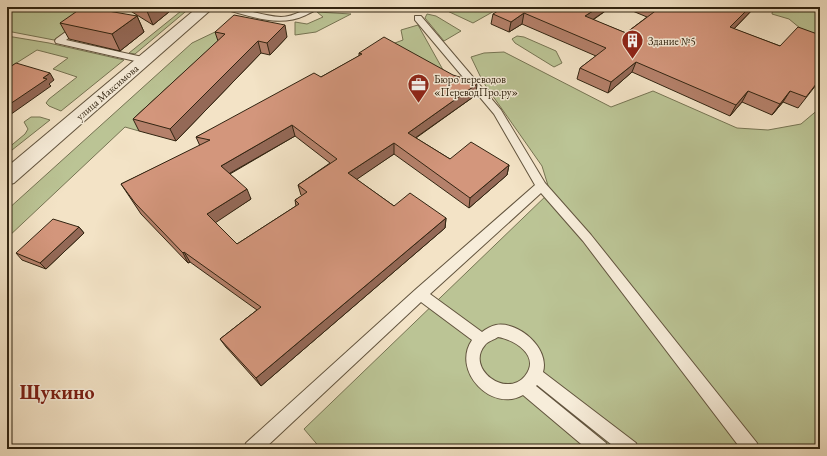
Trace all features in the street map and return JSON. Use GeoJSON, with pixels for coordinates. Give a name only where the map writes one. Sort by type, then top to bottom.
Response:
{"type":"FeatureCollection","features":[{"type":"Feature","properties":{"kind":"street","name":"улица Максимова"},"geometry":{"type":"LineString","coordinates":[[7,178],[207,7]]}},
{"type":"Feature","properties":{"kind":"lane"},"geometry":{"type":"LineString","coordinates":[[105,7],[60,41],[144,60]]}},
{"type":"Feature","properties":{"kind":"lane"},"geometry":{"type":"LineString","coordinates":[[226,7],[273,18],[286,19],[297,16],[316,7]]}},
{"type":"Feature","properties":{"kind":"lane"},"geometry":{"type":"LineString","coordinates":[[418,18],[498,112],[541,186],[587,238],[751,449]]}},
{"type":"Feature","properties":{"kind":"lane"},"geometry":{"type":"LineString","coordinates":[[252,449],[420,294],[541,186]]}},
{"type":"Feature","properties":{"kind":"lane"},"geometry":{"type":"LineString","coordinates":[[420,294],[481,339]]}},
{"type":"Feature","properties":{"kind":"lane"},"geometry":{"type":"LineString","coordinates":[[497,332],[507,332],[525,340],[536,356],[537,365],[535,374],[525,387],[516,391],[505,392],[494,389],[484,383],[477,375],[473,360],[475,346],[488,334],[497,332]]}},
{"type":"Feature","properties":{"kind":"lane"},"geometry":{"type":"LineString","coordinates":[[535,374],[630,449]]}},
{"type":"Feature","properties":{"kind":"lane"},"geometry":{"type":"LineString","coordinates":[[525,387],[600,449]]}},
{"type":"Feature","properties":{"kind":"green space"},"geometry":{"type":"Polygon","coordinates":[[[7,7],[99,7],[54,40],[7,31],[7,7]]]}},
{"type":"Feature","properties":{"kind":"green space"},"geometry":{"type":"Polygon","coordinates":[[[186,7],[191,7],[135,54],[129,53],[186,7]]]}},
{"type":"Feature","properties":{"kind":"green space"},"geometry":{"type":"Polygon","coordinates":[[[490,7],[496,10],[473,23],[441,8],[490,7]]]}},
{"type":"Feature","properties":{"kind":"green space"},"geometry":{"type":"Polygon","coordinates":[[[773,7],[820,7],[820,38],[806,33],[789,19],[772,14],[773,7]]]}},
{"type":"Feature","properties":{"kind":"green space"},"geometry":{"type":"Polygon","coordinates":[[[317,12],[351,14],[316,32],[295,35],[295,22],[307,24],[323,17],[317,12]]]}},
{"type":"Feature","properties":{"kind":"green space"},"geometry":{"type":"Polygon","coordinates":[[[427,14],[436,16],[461,31],[444,41],[425,18],[427,14]]]}},
{"type":"Feature","properties":{"kind":"green space"},"geometry":{"type":"Polygon","coordinates":[[[418,25],[452,86],[384,47],[403,40],[401,30],[418,25]]]}},
{"type":"Feature","properties":{"kind":"green space"},"geometry":{"type":"Polygon","coordinates":[[[237,27],[215,59],[139,131],[125,127],[7,238],[7,210],[192,43],[215,32],[237,27]]]}},
{"type":"Feature","properties":{"kind":"green space"},"geometry":{"type":"Polygon","coordinates":[[[7,36],[49,43],[124,60],[61,111],[49,106],[46,103],[77,77],[53,69],[68,58],[37,50],[7,69],[7,36]]]}},
{"type":"Feature","properties":{"kind":"green space"},"geometry":{"type":"Polygon","coordinates":[[[517,36],[524,37],[556,51],[562,63],[554,67],[515,43],[512,39],[517,36]]]}},
{"type":"Feature","properties":{"kind":"green space"},"geometry":{"type":"Polygon","coordinates":[[[504,52],[611,107],[653,91],[737,128],[768,130],[801,124],[820,108],[820,449],[321,449],[304,429],[550,192],[542,166],[483,82],[471,57],[484,53],[504,52]]]}},
{"type":"Feature","properties":{"kind":"green space"},"geometry":{"type":"Polygon","coordinates":[[[31,117],[40,117],[50,120],[7,154],[7,149],[25,134],[28,129],[24,122],[31,117]]]}},
{"type":"Feature","properties":{"kind":"building"},"geometry":{"type":"Polygon","coordinates":[[[83,7],[137,16],[112,34],[60,23],[83,7]]]}},
{"type":"Feature","properties":{"kind":"building"},"geometry":{"type":"Polygon","coordinates":[[[504,7],[599,7],[585,16],[626,33],[658,9],[654,7],[750,7],[730,27],[780,46],[798,27],[820,35],[820,79],[806,97],[790,91],[780,104],[748,91],[736,105],[636,62],[611,82],[580,68],[606,48],[524,13],[511,22],[493,14],[504,7]]]}},
{"type":"Feature","properties":{"kind":"building"},"geometry":{"type":"Polygon","coordinates":[[[234,15],[285,25],[267,43],[258,41],[170,129],[133,119],[225,34],[215,32],[234,15]]]}},
{"type":"Feature","properties":{"kind":"building"},"geometry":{"type":"Polygon","coordinates":[[[384,37],[453,75],[476,82],[477,84],[408,133],[450,159],[471,142],[509,165],[470,198],[394,143],[348,173],[394,206],[410,193],[446,218],[256,378],[220,339],[261,307],[184,252],[183,253],[135,203],[121,184],[210,140],[196,137],[314,73],[321,77],[362,54],[359,53],[384,37]],[[292,125],[221,166],[247,189],[207,214],[237,244],[299,204],[295,200],[307,192],[298,185],[337,159],[292,125]]]}},
{"type":"Feature","properties":{"kind":"building"},"geometry":{"type":"Polygon","coordinates":[[[16,63],[50,73],[43,78],[47,79],[7,106],[7,69],[16,63]]]}},
{"type":"Feature","properties":{"kind":"building"},"geometry":{"type":"Polygon","coordinates":[[[53,219],[79,227],[40,263],[16,253],[53,219]]]}},
{"type":"Feature","properties":{"kind":"place","name":"Здание №5"},"geometry":{"type":"Point","coordinates":[633,60]}},
{"type":"Feature","properties":{"kind":"place","name":"Бюро переводов «ПереводПро.ру»"},"geometry":{"type":"Point","coordinates":[418,104]}},
{"type":"Feature","properties":{"kind":"district","name":"Щукино"},"geometry":{"type":"Point","coordinates":[57,392]}}]}
